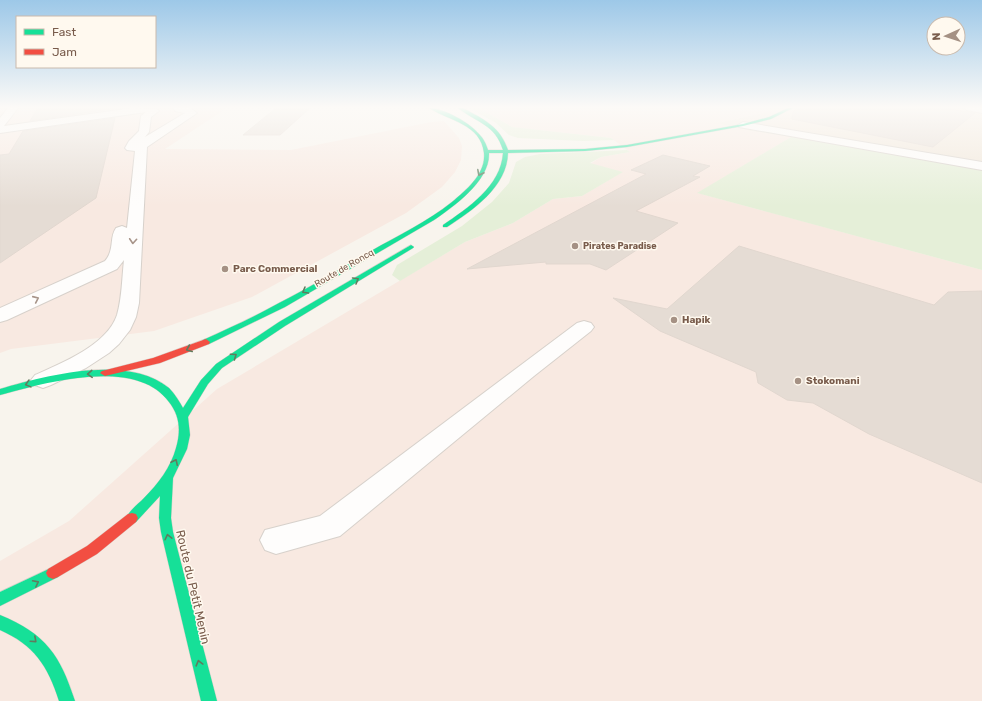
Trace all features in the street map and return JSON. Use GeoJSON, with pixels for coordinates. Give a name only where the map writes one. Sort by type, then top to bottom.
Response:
{"type":"FeatureCollection","features":[{"type":"Feature","properties":{"kind":"main road"},"geometry":{"type":"LineString","coordinates":[[481,141],[485,148],[612,148],[657,141]]}},
{"type":"Feature","properties":{"kind":"main road"},"geometry":{"type":"LineString","coordinates":[[439,230],[470,210],[493,189],[504,168],[504,148],[501,141]]}},
{"type":"Feature","properties":{"kind":"main road","name":"Route de Roncq"},"geometry":{"type":"LineString","coordinates":[[105,373],[154,362],[179,354],[269,312],[428,220],[456,202],[473,186],[484,165],[485,148]]}},
{"type":"Feature","properties":{"kind":"main road","name":"Route de Roncq"},"geometry":{"type":"LineString","coordinates":[[183,417],[204,382],[219,366],[282,324],[422,240]]}},
{"type":"Feature","properties":{"kind":"main road"},"geometry":{"type":"LineString","coordinates":[[0,599],[61,570],[89,552],[135,515],[168,476],[182,444],[184,430],[183,417],[174,399],[157,385],[134,377],[105,373],[75,375],[43,380],[4,389]]}},
{"type":"Feature","properties":{"kind":"main road","name":"Route du Petit Menin"},"geometry":{"type":"LineString","coordinates":[[168,476],[165,518],[167,532],[209,701]]}},
{"type":"Feature","properties":{"kind":"main road"},"geometry":{"type":"LineString","coordinates":[[0,622],[22,631],[34,639],[47,654],[58,675],[67,701]]}},
{"type":"Feature","properties":{"kind":"street"},"geometry":{"type":"LineString","coordinates":[[0,316],[111,265],[117,259],[119,256],[131,147],[136,141]]}},
{"type":"Feature","properties":{"kind":"street"},"geometry":{"type":"LineString","coordinates":[[43,380],[75,365],[98,350],[111,340],[123,326],[128,313],[130,292],[140,147],[147,141]]}},
{"type":"Feature","properties":{"kind":"street"},"geometry":{"type":"LineString","coordinates":[[835,141],[982,166]]}},
{"type":"Feature","properties":{"kind":"street"},"geometry":{"type":"LineString","coordinates":[[276,540],[329,528],[526,371],[584,327]]}},
{"type":"Feature","properties":{"kind":"shaded area"},"geometry":{"type":"Polygon","coordinates":[[[0,141],[178,141],[165,149],[291,150],[337,141],[460,141],[462,146],[461,160],[455,172],[442,187],[406,213],[252,297],[154,331],[11,349],[0,353],[0,141]]]}},
{"type":"Feature","properties":{"kind":"shaded area"},"geometry":{"type":"Polygon","coordinates":[[[615,141],[785,141],[698,193],[982,270],[982,701],[0,701],[0,561],[69,521],[217,389],[465,242],[513,223],[553,199],[582,196],[622,172],[590,164],[601,157],[630,152],[615,141]]]}},
{"type":"Feature","properties":{"kind":"shaded area"},"geometry":{"type":"Polygon","coordinates":[[[808,141],[982,141],[982,170],[808,141]]]}},
{"type":"Feature","properties":{"kind":"green space"},"geometry":{"type":"Polygon","coordinates":[[[785,141],[812,141],[982,170],[982,270],[697,193],[785,141]]]}},
{"type":"Feature","properties":{"kind":"green space"},"geometry":{"type":"Polygon","coordinates":[[[627,150],[630,152],[601,157],[590,163],[623,172],[582,196],[553,199],[513,223],[465,242],[400,281],[392,275],[397,265],[462,226],[492,202],[509,183],[516,162],[525,157],[540,154],[627,150]]]}},
{"type":"Feature","properties":{"kind":"building"},"geometry":{"type":"Polygon","coordinates":[[[17,141],[110,141],[96,198],[0,263],[0,155],[9,154],[17,141]]]}},
{"type":"Feature","properties":{"kind":"building"},"geometry":{"type":"Polygon","coordinates":[[[901,141],[941,141],[933,147],[901,141]]]}},
{"type":"Feature","properties":{"kind":"building"},"geometry":{"type":"Polygon","coordinates":[[[663,155],[710,166],[693,176],[700,177],[636,211],[678,223],[606,270],[590,264],[546,264],[546,262],[467,269],[646,174],[631,170],[663,155]]]}},
{"type":"Feature","properties":{"kind":"building"},"geometry":{"type":"Polygon","coordinates":[[[739,246],[934,305],[948,292],[982,291],[982,483],[869,434],[813,403],[787,400],[758,383],[756,372],[660,331],[613,298],[667,309],[739,246]]]}},
{"type":"Feature","properties":{"kind":"traffic: fast"},"geometry":{"type":"LineString","coordinates":[[206,342],[282,305],[443,212],[468,191],[480,175],[485,164],[486,157],[486,151],[482,141]]}},
{"type":"Feature","properties":{"kind":"traffic: fast"},"geometry":{"type":"LineString","coordinates":[[445,226],[480,200],[500,176],[505,163],[506,150],[502,141]]}},
{"type":"Feature","properties":{"kind":"traffic: fast"},"geometry":{"type":"LineString","coordinates":[[485,152],[585,150],[627,146],[656,141]]}},
{"type":"Feature","properties":{"kind":"traffic: fast"},"geometry":{"type":"LineString","coordinates":[[183,417],[204,382],[219,366],[282,324],[411,247]]}},
{"type":"Feature","properties":{"kind":"traffic: fast"},"geometry":{"type":"LineString","coordinates":[[0,392],[31,383],[94,373],[133,376],[154,383],[166,391],[181,412],[184,422],[184,435],[181,449],[169,475],[151,499],[132,518]]}},
{"type":"Feature","properties":{"kind":"traffic: fast"},"geometry":{"type":"LineString","coordinates":[[167,476],[165,518],[167,532],[209,701]]}},
{"type":"Feature","properties":{"kind":"traffic: fast"},"geometry":{"type":"LineString","coordinates":[[0,599],[53,573]]}},
{"type":"Feature","properties":{"kind":"traffic: fast"},"geometry":{"type":"LineString","coordinates":[[0,622],[26,635],[44,652],[57,674],[67,701]]}},
{"type":"Feature","properties":{"kind":"traffic: jam"},"geometry":{"type":"LineString","coordinates":[[105,373],[156,360],[206,342]]}},
{"type":"Feature","properties":{"kind":"traffic: jam"},"geometry":{"type":"LineString","coordinates":[[53,573],[92,550],[132,518]]}},
{"type":"Feature","properties":{"kind":"place","name":"Pirates Paradise"},"geometry":{"type":"Point","coordinates":[575,246]}},
{"type":"Feature","properties":{"kind":"place","name":"Parc Commercial"},"geometry":{"type":"Point","coordinates":[225,269]}},
{"type":"Feature","properties":{"kind":"place","name":"Hapik"},"geometry":{"type":"Point","coordinates":[674,320]}},
{"type":"Feature","properties":{"kind":"place","name":"Stokomani"},"geometry":{"type":"Point","coordinates":[798,381]}}]}
